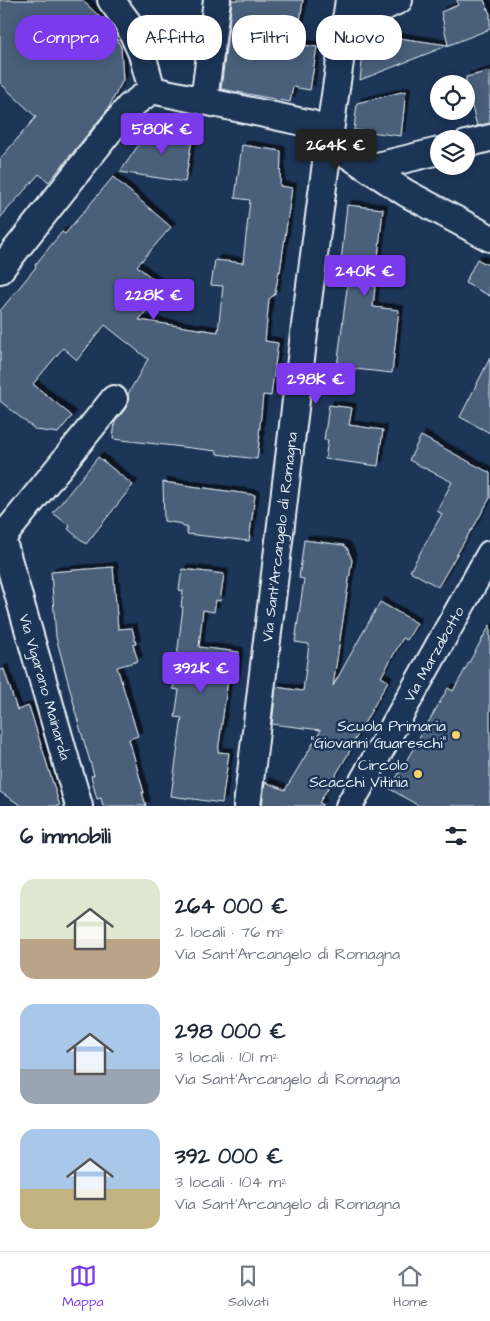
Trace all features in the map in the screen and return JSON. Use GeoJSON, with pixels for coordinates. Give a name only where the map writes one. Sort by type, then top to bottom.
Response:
{"type":"FeatureCollection","features":[{"type":"Feature","properties":{"kind":"street"},"geometry":{"type":"LineString","coordinates":[[111,0],[128,23],[142,54],[152,90]]}},
{"type":"Feature","properties":{"kind":"street"},"geometry":{"type":"LineString","coordinates":[[204,101],[216,0]]}},
{"type":"Feature","properties":{"kind":"street"},"geometry":{"type":"LineString","coordinates":[[348,9],[382,8],[399,0]]}},
{"type":"Feature","properties":{"kind":"street","name":"Via Sant'Arcangelo di Romagna"},"geometry":{"type":"LineString","coordinates":[[247,806],[307,309],[348,9]]}},
{"type":"Feature","properties":{"kind":"street"},"geometry":{"type":"LineString","coordinates":[[0,270],[129,107],[152,90],[312,124],[348,155],[406,193],[490,238]]}},
{"type":"Feature","properties":{"kind":"street"},"geometry":{"type":"LineString","coordinates":[[475,142],[490,138]]}},
{"type":"Feature","properties":{"kind":"street"},"geometry":{"type":"LineString","coordinates":[[368,168],[430,153]]}},
{"type":"Feature","properties":{"kind":"street","name":"Via Vigarano Mainarda"},"geometry":{"type":"LineString","coordinates":[[79,806],[2,538],[114,399]]}},
{"type":"Feature","properties":{"kind":"street","name":"Via Marzabotto"},"geometry":{"type":"LineString","coordinates":[[349,806],[490,554]]}},
{"type":"Feature","properties":{"kind":"building"},"geometry":{"type":"Polygon","coordinates":[[[0,0],[82,0],[98,15],[15,15],[15,60],[117,60],[117,40],[121,47],[123,80],[108,109],[49,182],[39,174],[0,218],[0,159],[36,117],[0,83],[0,0]]]}},
{"type":"Feature","properties":{"kind":"building"},"geometry":{"type":"Polygon","coordinates":[[[232,0],[303,0],[301,15],[232,15],[232,60],[306,60],[306,45],[316,47],[310,90],[293,87],[290,102],[221,89],[232,0]]]}},
{"type":"Feature","properties":{"kind":"building"},"geometry":{"type":"Polygon","coordinates":[[[457,0],[484,0],[490,14],[490,29],[360,80],[362,60],[402,60],[402,38],[448,45],[441,12],[458,5],[457,0]]]}},
{"type":"Feature","properties":{"kind":"building"},"geometry":{"type":"Polygon","coordinates":[[[490,71],[490,123],[477,126],[475,118],[474,75],[490,71]]]}},
{"type":"Feature","properties":{"kind":"building"},"geometry":{"type":"Polygon","coordinates":[[[406,91],[401,136],[354,130],[357,103],[406,91]]]}},
{"type":"Feature","properties":{"kind":"building"},"geometry":{"type":"Polygon","coordinates":[[[172,126],[194,128],[185,182],[120,172],[149,130],[170,132],[172,126]]]}},
{"type":"Feature","properties":{"kind":"building"},"geometry":{"type":"Polygon","coordinates":[[[242,145],[281,151],[280,186],[292,188],[280,272],[275,294],[269,299],[265,341],[278,343],[271,396],[263,395],[257,459],[217,454],[217,451],[113,439],[115,422],[126,408],[129,401],[128,394],[148,359],[105,325],[77,360],[63,348],[33,384],[72,416],[58,433],[36,430],[0,401],[0,311],[62,232],[65,234],[113,177],[171,227],[137,266],[164,288],[139,320],[218,332],[223,286],[211,285],[215,260],[243,263],[250,200],[235,198],[242,145]]]}},
{"type":"Feature","properties":{"kind":"building"},"geometry":{"type":"Polygon","coordinates":[[[347,205],[383,209],[373,307],[399,310],[392,373],[337,367],[349,272],[340,271],[347,205]]]}},
{"type":"Feature","properties":{"kind":"building"},"geometry":{"type":"Polygon","coordinates":[[[477,259],[490,266],[490,296],[465,283],[477,259]]]}},
{"type":"Feature","properties":{"kind":"building"},"geometry":{"type":"Polygon","coordinates":[[[490,358],[490,433],[460,417],[490,358]]]}},
{"type":"Feature","properties":{"kind":"building"},"geometry":{"type":"Polygon","coordinates":[[[329,405],[352,408],[349,425],[383,430],[378,466],[325,459],[328,440],[324,440],[329,405]]]}},
{"type":"Feature","properties":{"kind":"building"},"geometry":{"type":"Polygon","coordinates":[[[421,436],[490,473],[490,498],[438,587],[410,571],[442,514],[437,511],[452,482],[409,460],[421,436]]]}},
{"type":"Feature","properties":{"kind":"building"},"geometry":{"type":"Polygon","coordinates":[[[98,457],[133,485],[86,544],[68,529],[70,526],[53,513],[98,457]]]}},
{"type":"Feature","properties":{"kind":"building"},"geometry":{"type":"Polygon","coordinates":[[[163,482],[255,495],[249,541],[187,534],[187,527],[182,527],[182,524],[164,521],[163,482]]]}},
{"type":"Feature","properties":{"kind":"building"},"geometry":{"type":"Polygon","coordinates":[[[304,540],[343,545],[347,548],[352,560],[333,686],[380,602],[417,623],[407,640],[403,638],[381,677],[388,681],[353,746],[319,803],[322,806],[262,806],[265,782],[285,790],[321,730],[272,724],[276,687],[303,691],[309,644],[295,642],[304,579],[299,578],[304,540]]]}},
{"type":"Feature","properties":{"kind":"building"},"geometry":{"type":"Polygon","coordinates":[[[113,567],[118,629],[132,628],[136,644],[133,645],[138,661],[117,667],[138,736],[129,739],[146,806],[103,806],[101,798],[97,799],[91,776],[94,775],[56,637],[51,572],[113,567]]]}},
{"type":"Feature","properties":{"kind":"building"},"geometry":{"type":"Polygon","coordinates":[[[182,569],[224,574],[220,601],[216,600],[214,612],[203,610],[199,647],[239,652],[235,681],[228,680],[218,752],[229,753],[222,803],[171,796],[182,718],[175,717],[179,690],[173,689],[183,607],[181,607],[183,591],[179,590],[182,569]]]}},
{"type":"Feature","properties":{"kind":"building","name":"Scuola Primaria \"Giovanni Guareschi\""},"geometry":{"type":"Polygon","coordinates":[[[490,625],[490,806],[419,806],[390,789],[448,688],[453,691],[490,625]]]}},
{"type":"Feature","properties":{"kind":"building"},"geometry":{"type":"Polygon","coordinates":[[[4,669],[17,710],[29,706],[60,806],[22,806],[0,792],[0,670],[4,669]]]}},
{"type":"Feature","properties":{"kind":"place","name":"Scuola Primaria \"Giovanni Guareschi\""},"geometry":{"type":"Point","coordinates":[456,735]}},
{"type":"Feature","properties":{"kind":"place","name":"Circolo Scacchi Vitinia"},"geometry":{"type":"Point","coordinates":[418,774]}}]}
